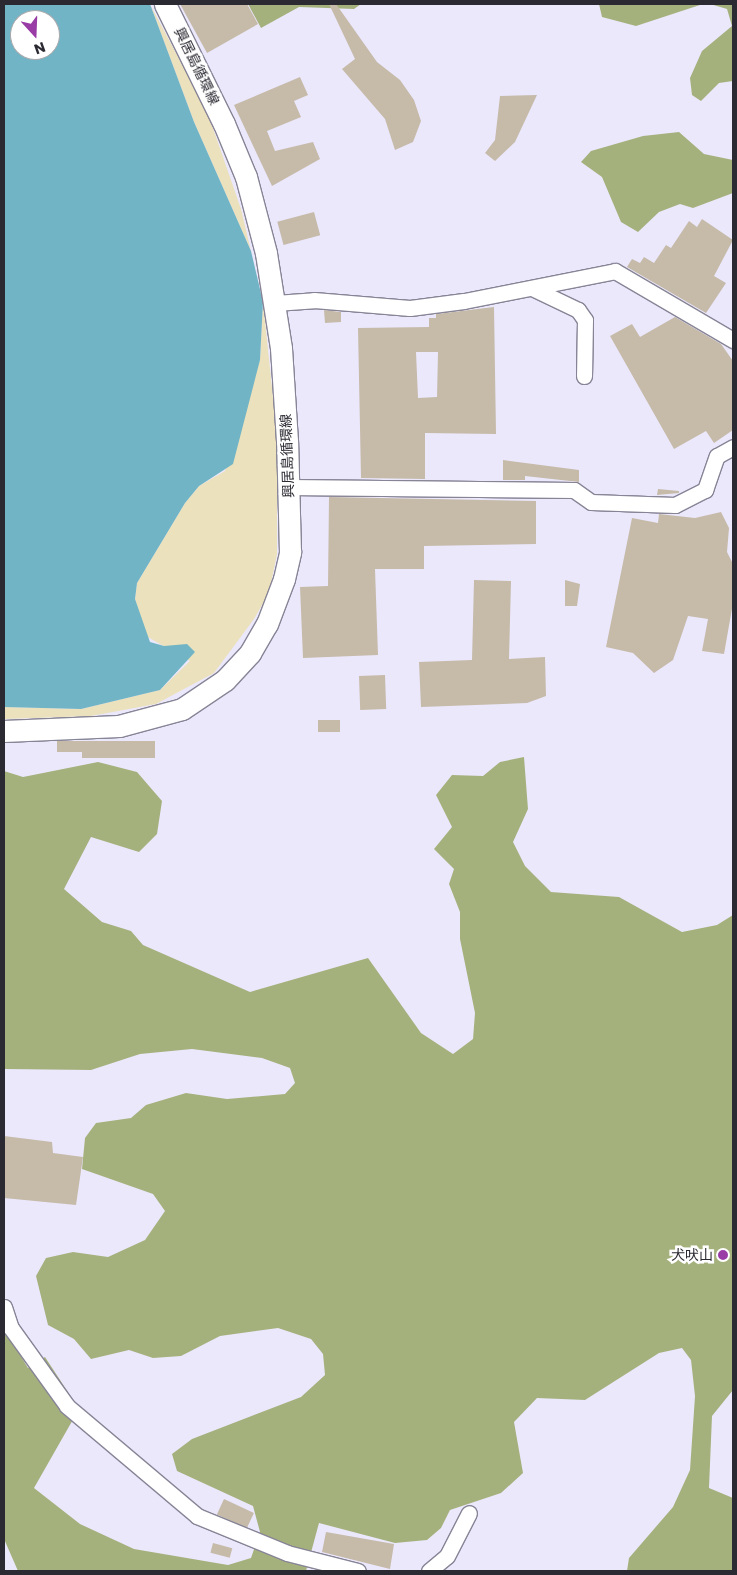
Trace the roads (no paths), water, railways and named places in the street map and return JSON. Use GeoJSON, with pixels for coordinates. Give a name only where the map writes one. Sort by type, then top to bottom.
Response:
{"type":"FeatureCollection","features":[{"type":"Feature","properties":{"kind":"main road","name":"興居島循環線"},"geometry":{"type":"LineString","coordinates":[[4,731],[142,722],[182,709],[225,680],[259,640],[276,603],[290,552],[288,487],[275,303],[246,177],[199,66],[165,4]]}},
{"type":"Feature","properties":{"kind":"street"},"geometry":{"type":"LineString","coordinates":[[275,303],[314,300],[410,308],[532,288],[615,271],[733,340]]}},
{"type":"Feature","properties":{"kind":"street"},"geometry":{"type":"LineString","coordinates":[[532,288],[578,310],[585,320],[584,376]]}},
{"type":"Feature","properties":{"kind":"street"},"geometry":{"type":"LineString","coordinates":[[288,487],[574,490],[591,502],[675,505],[705,490],[717,456],[733,448]]}},
{"type":"Feature","properties":{"kind":"street"},"geometry":{"type":"LineString","coordinates":[[4,1307],[11,1328],[67,1406],[197,1516],[287,1553],[358,1571]]}},
{"type":"Feature","properties":{"kind":"street"},"geometry":{"type":"LineString","coordinates":[[429,1571],[448,1556],[468,1513]]}},
{"type":"Feature","properties":{"kind":"water"},"geometry":{"type":"Polygon","coordinates":[[[4,4],[150,4],[194,122],[251,251],[263,302],[260,360],[233,464],[199,486],[185,503],[137,583],[135,599],[150,642],[164,646],[187,644],[195,652],[160,690],[81,709],[4,707],[4,4]]]}},
{"type":"Feature","properties":{"kind":"place","name":"犬吠山"},"geometry":{"type":"Point","coordinates":[723,1255]}}]}
